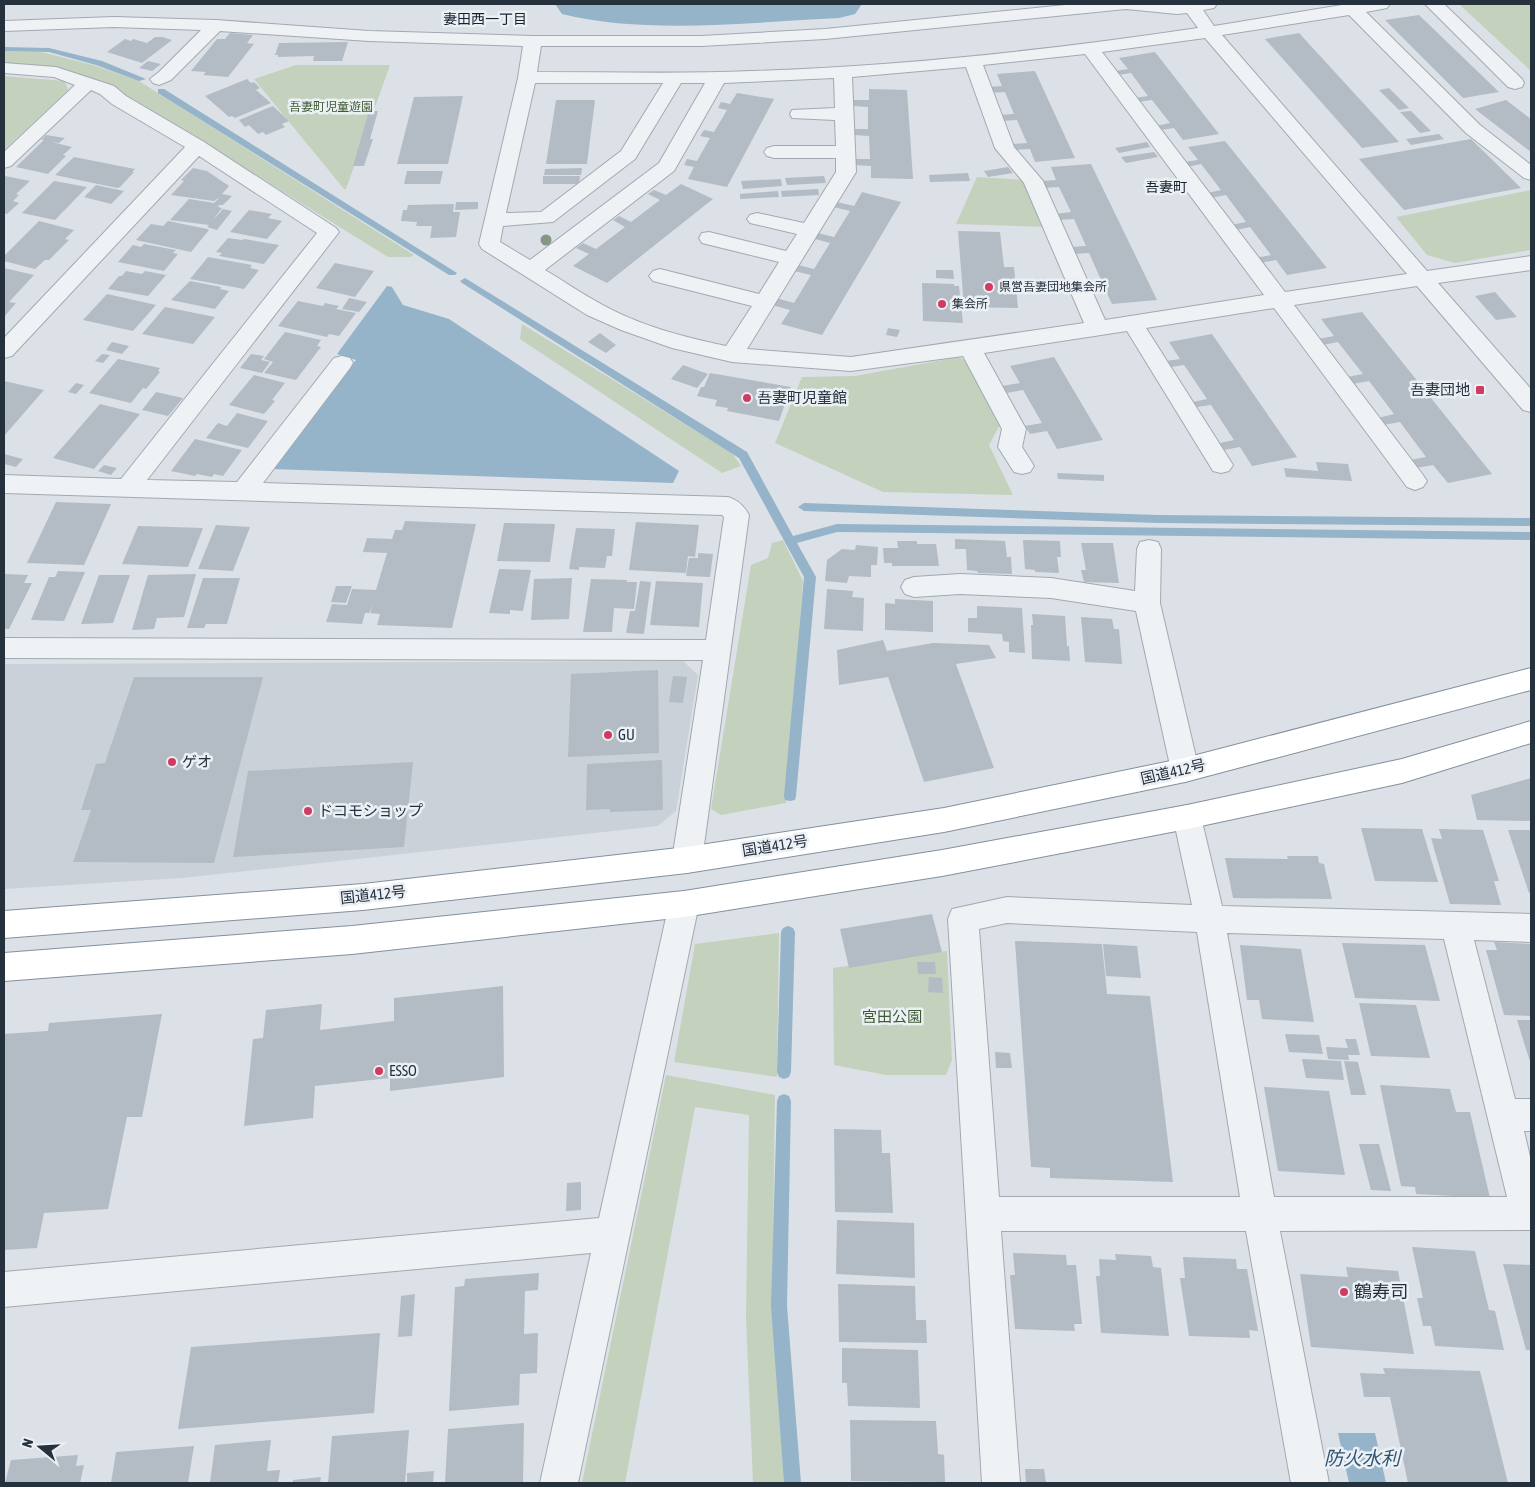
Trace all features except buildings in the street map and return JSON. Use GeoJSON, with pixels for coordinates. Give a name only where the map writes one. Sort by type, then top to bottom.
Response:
{"type":"FeatureCollection","features":[{"type":"Feature","properties":{"kind":"highway","name":"国道412号"},"geometry":{"type":"LineString","coordinates":[[4,925],[363,897],[687,860],[944,820],[1185,770],[1531,679]]}},
{"type":"Feature","properties":{"kind":"highway"},"geometry":{"type":"LineString","coordinates":[[4,968],[352,940],[684,904],[942,863],[1187,817],[1402,771],[1531,732]]}},
{"type":"Feature","properties":{"kind":"street"},"geometry":{"type":"LineString","coordinates":[[4,26],[114,22],[216,25],[369,36],[533,41],[701,41],[825,34],[1126,4],[1177,9],[1201,6],[1209,32],[1531,404]]}},
{"type":"Feature","properties":{"kind":"street"},"geometry":{"type":"LineString","coordinates":[[528,78],[718,77],[843,72],[972,62],[1209,32],[1381,4]]}},
{"type":"Feature","properties":{"kind":"street"},"geometry":{"type":"LineString","coordinates":[[1434,4],[1515,83]]}},
{"type":"Feature","properties":{"kind":"street"},"geometry":{"type":"LineString","coordinates":[[1352,8],[1474,129],[1531,174]]}},
{"type":"Feature","properties":{"kind":"street"},"geometry":{"type":"LineString","coordinates":[[159,80],[216,25]]}},
{"type":"Feature","properties":{"kind":"street"},"geometry":{"type":"LineString","coordinates":[[533,41],[528,78],[489,244],[595,310],[629,325],[680,343],[732,355],[851,364],[970,348],[1531,263]]}},
{"type":"Feature","properties":{"kind":"street"},"geometry":{"type":"LineString","coordinates":[[1090,48],[1415,481]]}},
{"type":"Feature","properties":{"kind":"street"},"geometry":{"type":"LineString","coordinates":[[972,62],[1005,148],[1033,181],[1097,328]]}},
{"type":"Feature","properties":{"kind":"street"},"geometry":{"type":"LineString","coordinates":[[4,68],[56,72],[107,90],[119,100],[197,146],[329,232],[126,489]]}},
{"type":"Feature","properties":{"kind":"street"},"geometry":{"type":"LineString","coordinates":[[732,355],[846,172],[843,72]]}},
{"type":"Feature","properties":{"kind":"street"},"geometry":{"type":"LineString","coordinates":[[496,220],[546,218],[628,155],[676,77]]}},
{"type":"Feature","properties":{"kind":"street"},"geometry":{"type":"LineString","coordinates":[[531,270],[667,167],[718,77]]}},
{"type":"Feature","properties":{"kind":"street"},"geometry":{"type":"LineString","coordinates":[[4,162],[88,83]]}},
{"type":"Feature","properties":{"kind":"street"},"geometry":{"type":"LineString","coordinates":[[799,114],[844,114]]}},
{"type":"Feature","properties":{"kind":"street"},"geometry":{"type":"LineString","coordinates":[[4,351],[197,146]]}},
{"type":"Feature","properties":{"kind":"street"},"geometry":{"type":"LineString","coordinates":[[774,152],[845,152]]}},
{"type":"Feature","properties":{"kind":"street"},"geometry":{"type":"LineString","coordinates":[[757,219],[809,231]]}},
{"type":"Feature","properties":{"kind":"street"},"geometry":{"type":"LineString","coordinates":[[709,238],[792,259]]}},
{"type":"Feature","properties":{"kind":"street"},"geometry":{"type":"LineString","coordinates":[[660,276],[765,302]]}},
{"type":"Feature","properties":{"kind":"street"},"geometry":{"type":"LineString","coordinates":[[1132,322],[1221,465]]}},
{"type":"Feature","properties":{"kind":"street"},"geometry":{"type":"LineString","coordinates":[[970,348],[1014,430],[1010,446],[1022,466]]}},
{"type":"Feature","properties":{"kind":"street"},"geometry":{"type":"LineString","coordinates":[[243,492],[342,363]]}},
{"type":"Feature","properties":{"kind":"street"},"geometry":{"type":"LineString","coordinates":[[4,484],[728,506],[737,515],[687,860]]}},
{"type":"Feature","properties":{"kind":"street"},"geometry":{"type":"LineString","coordinates":[[1149,550],[1147,603],[1185,770]]}},
{"type":"Feature","properties":{"kind":"street"},"geometry":{"type":"LineString","coordinates":[[914,586],[959,574],[1147,603]]}},
{"type":"Feature","properties":{"kind":"street"},"geometry":{"type":"LineString","coordinates":[[4,648],[718,650]]}},
{"type":"Feature","properties":{"kind":"street"},"geometry":{"type":"LineString","coordinates":[[1187,817],[1210,919],[1260,1213],[1310,1483]]}},
{"type":"Feature","properties":{"kind":"street"},"geometry":{"type":"LineString","coordinates":[[559,1483],[684,904]]}},
{"type":"Feature","properties":{"kind":"street"},"geometry":{"type":"LineString","coordinates":[[1001,1483],[962,919],[1007,910],[1210,919],[1531,928]]}},
{"type":"Feature","properties":{"kind":"street"},"geometry":{"type":"LineString","coordinates":[[982,1214],[1528,1214],[1518,1115],[1456,927]]}},
{"type":"Feature","properties":{"kind":"street"},"geometry":{"type":"LineString","coordinates":[[4,1290],[614,1234]]}},
{"type":"Feature","properties":{"kind":"shaded area"},"geometry":{"type":"Polygon","coordinates":[[[683,661],[698,675],[676,811],[658,826],[182,878],[4,889],[4,664],[683,661]]]}},
{"type":"Feature","properties":{"kind":"green space"},"geometry":{"type":"Polygon","coordinates":[[[1459,4],[1531,4],[1531,71],[1459,4]]]}},
{"type":"Feature","properties":{"kind":"green space"},"geometry":{"type":"Polygon","coordinates":[[[4,51],[41,52],[93,65],[139,81],[414,255],[410,257],[388,257],[136,101],[65,70],[4,63],[4,51]]]}},
{"type":"Feature","properties":{"kind":"green space","name":"吾妻町児童遊園"},"geometry":{"type":"Polygon","coordinates":[[[296,65],[390,65],[346,189],[344,189],[254,79],[296,65]]]}},
{"type":"Feature","properties":{"kind":"green space"},"geometry":{"type":"Polygon","coordinates":[[[4,76],[65,81],[68,90],[4,150],[4,76]]]}},
{"type":"Feature","properties":{"kind":"green space"},"geometry":{"type":"Polygon","coordinates":[[[977,177],[1024,180],[1045,227],[956,224],[977,177]]]}},
{"type":"Feature","properties":{"kind":"green space"},"geometry":{"type":"Polygon","coordinates":[[[1531,190],[1531,250],[1455,263],[1427,255],[1396,217],[1531,190]]]}},
{"type":"Feature","properties":{"kind":"green space"},"geometry":{"type":"Polygon","coordinates":[[[522,324],[732,453],[741,466],[722,473],[520,339],[522,324]]]}},
{"type":"Feature","properties":{"kind":"green space"},"geometry":{"type":"Polygon","coordinates":[[[959,357],[977,369],[1002,421],[989,445],[1013,495],[883,492],[775,443],[802,377],[855,376],[959,357]]]}},
{"type":"Feature","properties":{"kind":"green space"},"geometry":{"type":"Polygon","coordinates":[[[783,540],[803,581],[786,803],[721,815],[711,809],[751,565],[768,558],[772,543],[783,540]]]}},
{"type":"Feature","properties":{"kind":"green space"},"geometry":{"type":"Polygon","coordinates":[[[779,933],[777,1077],[674,1062],[695,944],[779,933]]]}},
{"type":"Feature","properties":{"kind":"green space","name":"宮田公園"},"geometry":{"type":"Polygon","coordinates":[[[947,951],[952,1060],[946,1075],[886,1075],[834,1065],[833,968],[947,951]]]}},
{"type":"Feature","properties":{"kind":"green space"},"geometry":{"type":"Polygon","coordinates":[[[666,1075],[775,1095],[772,1312],[784,1483],[753,1483],[746,1318],[749,1115],[695,1107],[625,1483],[582,1483],[666,1075]]]}},
{"type":"Feature","properties":{"kind":"water"},"geometry":{"type":"Polygon","coordinates":[[[387,286],[392,287],[403,305],[449,319],[679,471],[673,483],[272,469],[356,360],[337,354],[387,286]]]}},
{"type":"Feature","properties":{"kind":"water","name":"防火水利"},"geometry":{"type":"Polygon","coordinates":[[[1338,1433],[1375,1433],[1386,1483],[1349,1483],[1338,1433]]]}},
{"type":"Feature","properties":{"kind":"waterway"},"geometry":{"type":"LineString","coordinates":[[578,4],[643,10],[741,9],[839,4]]}},
{"type":"Feature","properties":{"kind":"waterway"},"geometry":{"type":"LineString","coordinates":[[4,49],[49,50],[99,63],[142,79]]}},
{"type":"Feature","properties":{"kind":"waterway"},"geometry":{"type":"LineString","coordinates":[[161,91],[452,273]]}},
{"type":"Feature","properties":{"kind":"waterway"},"geometry":{"type":"LineString","coordinates":[[465,281],[743,455],[810,577],[790,796]]}},
{"type":"Feature","properties":{"kind":"waterway"},"geometry":{"type":"LineString","coordinates":[[804,507],[1158,519],[1531,522]]}},
{"type":"Feature","properties":{"kind":"waterway"},"geometry":{"type":"LineString","coordinates":[[791,541],[837,528],[1531,536]]}},
{"type":"Feature","properties":{"kind":"waterway"},"geometry":{"type":"LineString","coordinates":[[784,1072],[788,932]]}},
{"type":"Feature","properties":{"kind":"waterway"},"geometry":{"type":"LineString","coordinates":[[784,1101],[779,1306],[793,1483]]}},
{"type":"Feature","properties":{"kind":"place","name":"県営吾妻団地集会所"},"geometry":{"type":"Point","coordinates":[989,287]}},
{"type":"Feature","properties":{"kind":"place","name":"集会所"},"geometry":{"type":"Point","coordinates":[942,304]}},
{"type":"Feature","properties":{"kind":"place","name":"吾妻団地"},"geometry":{"type":"Point","coordinates":[1480,390]}},
{"type":"Feature","properties":{"kind":"place","name":"吾妻町児童館"},"geometry":{"type":"Point","coordinates":[747,398]}},
{"type":"Feature","properties":{"kind":"place","name":"GU"},"geometry":{"type":"Point","coordinates":[608,735]}},
{"type":"Feature","properties":{"kind":"place","name":"ゲオ"},"geometry":{"type":"Point","coordinates":[172,762]}},
{"type":"Feature","properties":{"kind":"place","name":"ドコモショップ"},"geometry":{"type":"Point","coordinates":[308,811]}},
{"type":"Feature","properties":{"kind":"place","name":"ESSO"},"geometry":{"type":"Point","coordinates":[379,1071]}},
{"type":"Feature","properties":{"kind":"place","name":"鶴寿司"},"geometry":{"type":"Point","coordinates":[1344,1292]}},
{"type":"Feature","properties":{"kind":"district","name":"妻田西一丁目"},"geometry":{"type":"Point","coordinates":[485,19]}},
{"type":"Feature","properties":{"kind":"district","name":"吾妻町"},"geometry":{"type":"Point","coordinates":[1166,187]}}]}
